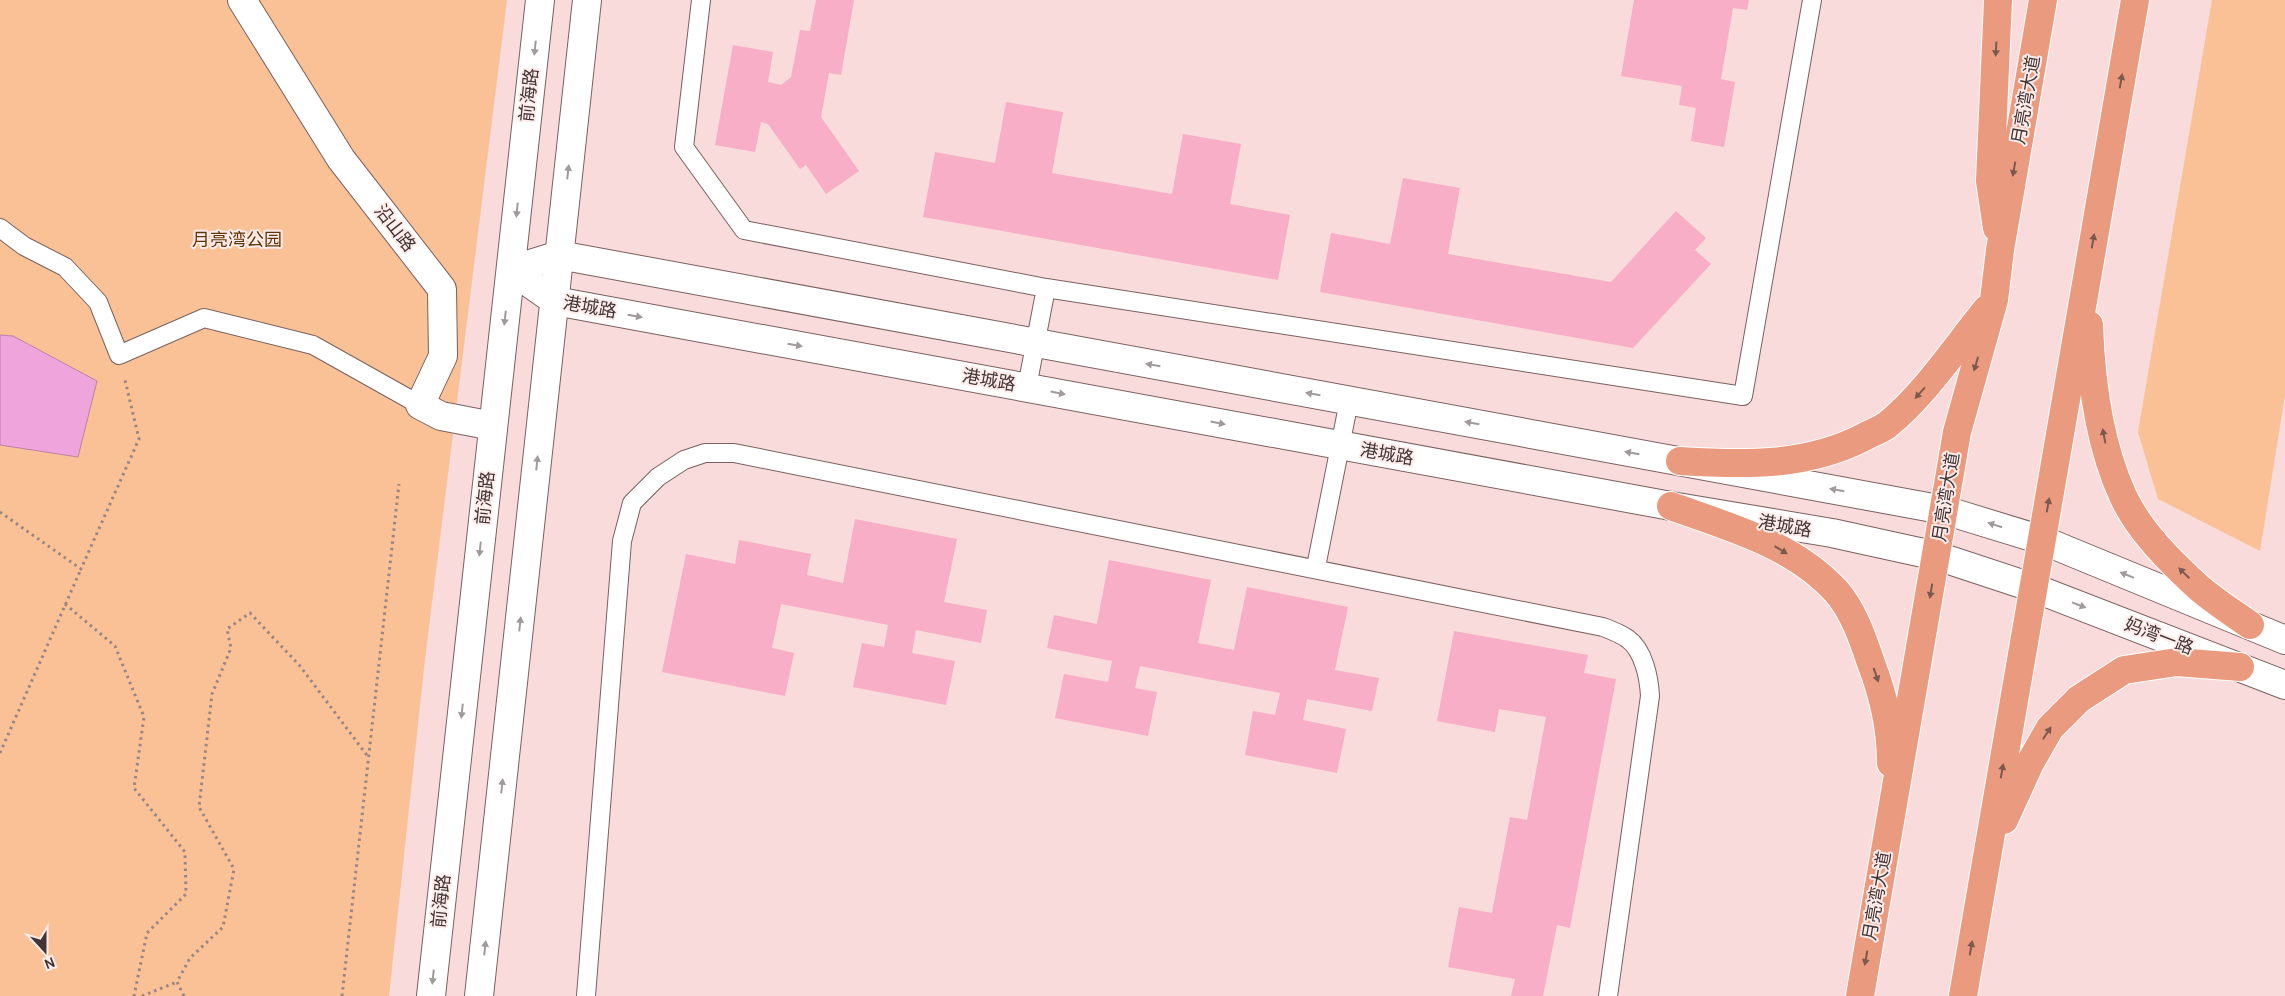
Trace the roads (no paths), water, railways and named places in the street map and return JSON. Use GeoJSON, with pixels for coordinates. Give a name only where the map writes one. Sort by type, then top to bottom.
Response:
{"type":"FeatureCollection","features":[{"type":"Feature","properties":{"kind":"main road"},"geometry":{"type":"LineString","coordinates":[[1998,0],[1990,181],[2000,250]]}},
{"type":"Feature","properties":{"kind":"main road","name":"月亮湾大道"},"geometry":{"type":"LineString","coordinates":[[1860,996],[1957,432],[1994,300],[2000,250],[2043,0]]}},
{"type":"Feature","properties":{"kind":"main road"},"geometry":{"type":"LineString","coordinates":[[1963,996],[2135,0]]}},
{"type":"Feature","properties":{"kind":"main road"},"geometry":{"type":"LineString","coordinates":[[2088,272],[2090,347],[2098,407],[2107,455],[2123,497],[2148,534],[2170,560],[2199,588],[2250,625]]}},
{"type":"Feature","properties":{"kind":"main road"},"geometry":{"type":"LineString","coordinates":[[1680,461],[1745,465],[1795,460],[1845,447],[1886,426],[1920,394],[1994,300]]}},
{"type":"Feature","properties":{"kind":"main road"},"geometry":{"type":"LineString","coordinates":[[1671,506],[1764,540],[1809,566],[1837,592],[1859,629],[1878,683],[1891,744],[1890,822]]}},
{"type":"Feature","properties":{"kind":"main road"},"geometry":{"type":"LineString","coordinates":[[1987,855],[2030,763],[2050,728],[2079,699],[2124,670],[2177,662],[2240,667]]}},
{"type":"Feature","properties":{"kind":"street","name":"沿山路"},"geometry":{"type":"LineString","coordinates":[[242,0],[341,159],[442,289],[443,356],[420,405]]}},
{"type":"Feature","properties":{"kind":"street","name":"前海路"},"geometry":{"type":"LineString","coordinates":[[431,996],[540,0]]}},
{"type":"Feature","properties":{"kind":"street"},"geometry":{"type":"LineString","coordinates":[[479,996],[587,0]]}},
{"type":"Feature","properties":{"kind":"street"},"geometry":{"type":"LineString","coordinates":[[510,270],[559,255],[1944,510],[2042,540],[2285,640]]}},
{"type":"Feature","properties":{"kind":"street","name":"港城路"},"geometry":{"type":"LineString","coordinates":[[510,270],[554,301],[1832,534],[1937,556],[2034,588]]}},
{"type":"Feature","properties":{"kind":"street"},"geometry":{"type":"LineString","coordinates":[[420,405],[441,416],[493,426]]}},
{"type":"Feature","properties":{"kind":"street","name":"妈湾一路"},"geometry":{"type":"LineString","coordinates":[[2034,588],[2285,685]]}},
{"type":"Feature","properties":{"kind":"lane"},"geometry":{"type":"LineString","coordinates":[[701,0],[684,147],[744,230],[1046,288],[1742,396],[1812,0]]}},
{"type":"Feature","properties":{"kind":"lane"},"geometry":{"type":"LineString","coordinates":[[0,228],[24,246],[65,267],[98,302],[119,355],[204,318],[313,345],[420,405]]}},
{"type":"Feature","properties":{"kind":"lane"},"geometry":{"type":"LineString","coordinates":[[1027,387],[1046,288]]}},
{"type":"Feature","properties":{"kind":"lane"},"geometry":{"type":"LineString","coordinates":[[1316,568],[1349,401]]}},
{"type":"Feature","properties":{"kind":"lane"},"geometry":{"type":"LineString","coordinates":[[586,996],[622,540],[632,503],[658,477],[684,460],[705,453],[734,453],[1604,626],[1629,640],[1641,657],[1649,678],[1650,696],[1608,996]]}},
{"type":"Feature","properties":{"kind":"park label","name":"月亮湾公园"},"geometry":{"type":"Point","coordinates":[237,240]}}]}
